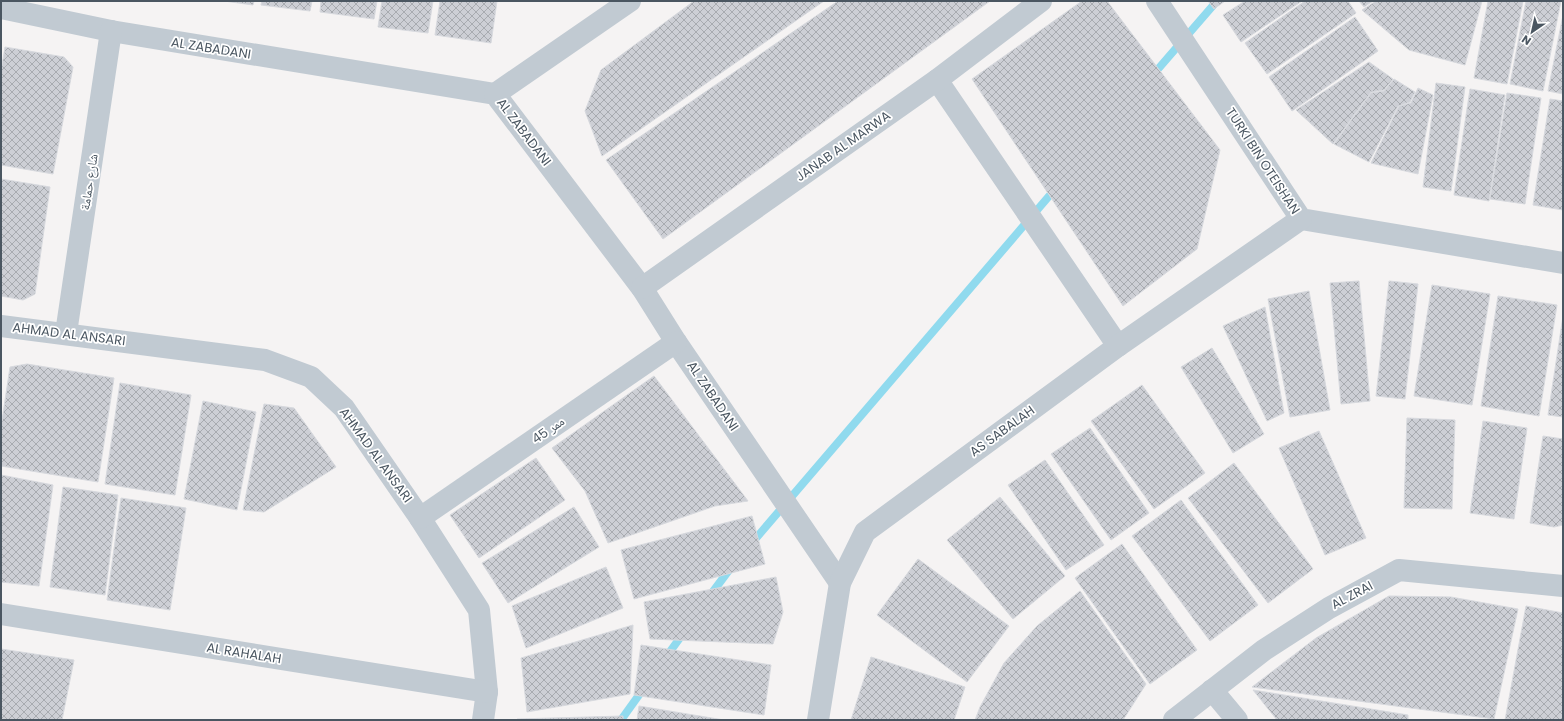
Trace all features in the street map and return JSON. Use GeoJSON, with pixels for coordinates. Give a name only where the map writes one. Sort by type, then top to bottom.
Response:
{"type":"FeatureCollection","features":[{"type":"Feature","properties":{"kind":"street"},"geometry":{"type":"LineString","coordinates":[[495,94],[630,1]]}},
{"type":"Feature","properties":{"kind":"street","name":"JANAB AL MARWA"},"geometry":{"type":"LineString","coordinates":[[642,288],[937,80],[1042,1]]}},
{"type":"Feature","properties":{"kind":"street","name":"TURKI BIN OTEISHAN"},"geometry":{"type":"LineString","coordinates":[[1157,1],[1301,219],[1563,262]]}},
{"type":"Feature","properties":{"kind":"street","name":"AL ZABADANI"},"geometry":{"type":"LineString","coordinates":[[1,8],[111,31],[495,94],[642,288],[676,342],[840,583]]}},
{"type":"Feature","properties":{"kind":"street","name":"شارع حمامة"},"geometry":{"type":"LineString","coordinates":[[66,333],[111,31]]}},
{"type":"Feature","properties":{"kind":"street"},"geometry":{"type":"LineString","coordinates":[[937,80],[1118,346]]}},
{"type":"Feature","properties":{"kind":"street","name":"AS SABALAH"},"geometry":{"type":"LineString","coordinates":[[818,720],[840,583],[865,532],[1118,346],[1301,219]]}},
{"type":"Feature","properties":{"kind":"street","name":"AHMAD AL ANSARI"},"geometry":{"type":"LineString","coordinates":[[1,328],[66,333],[265,360],[311,378],[344,408],[420,518],[478,610],[487,692],[483,720]]}},
{"type":"Feature","properties":{"kind":"street","name":"ممر 45"},"geometry":{"type":"LineString","coordinates":[[420,518],[676,342]]}},
{"type":"Feature","properties":{"kind":"street","name":"AL ZRAI"},"geometry":{"type":"LineString","coordinates":[[1174,720],[1264,650],[1329,608],[1399,570],[1563,586]]}},
{"type":"Feature","properties":{"kind":"street","name":"AL RAHALAH"},"geometry":{"type":"LineString","coordinates":[[1,614],[487,692]]}},
{"type":"Feature","properties":{"kind":"street"},"geometry":{"type":"LineString","coordinates":[[1212,690],[1237,720]]}},
{"type":"Feature","properties":{"kind":"building"},"geometry":{"type":"Polygon","coordinates":[[[224,1],[254,1],[253,5],[224,1]]]}},
{"type":"Feature","properties":{"kind":"building"},"geometry":{"type":"Polygon","coordinates":[[[262,1],[312,1],[310,11],[261,5],[262,1]]]}},
{"type":"Feature","properties":{"kind":"building"},"geometry":{"type":"Polygon","coordinates":[[[321,1],[377,1],[374,19],[320,12],[321,1]]]}},
{"type":"Feature","properties":{"kind":"building"},"geometry":{"type":"Polygon","coordinates":[[[382,1],[433,1],[428,33],[378,27],[382,1]]]}},
{"type":"Feature","properties":{"kind":"building"},"geometry":{"type":"Polygon","coordinates":[[[440,1],[497,1],[491,43],[435,35],[440,1]]]}},
{"type":"Feature","properties":{"kind":"building"},"geometry":{"type":"Polygon","coordinates":[[[694,1],[824,1],[602,156],[585,111],[601,70],[694,1]]]}},
{"type":"Feature","properties":{"kind":"building"},"geometry":{"type":"Polygon","coordinates":[[[838,1],[990,1],[663,239],[606,160],[838,1]]]}},
{"type":"Feature","properties":{"kind":"building"},"geometry":{"type":"Polygon","coordinates":[[[1082,1],[1107,1],[1220,150],[1197,249],[1123,306],[972,79],[1082,1]]]}},
{"type":"Feature","properties":{"kind":"building"},"geometry":{"type":"Polygon","coordinates":[[[1208,1],[1225,1],[1214,9],[1208,1]]]}},
{"type":"Feature","properties":{"kind":"building"},"geometry":{"type":"Polygon","coordinates":[[[1245,1],[1302,1],[1241,42],[1223,15],[1245,1]]]}},
{"type":"Feature","properties":{"kind":"building"},"geometry":{"type":"Polygon","coordinates":[[[1305,1],[1348,1],[1356,13],[1267,74],[1245,43],[1305,1]]]}},
{"type":"Feature","properties":{"kind":"building"},"geometry":{"type":"Polygon","coordinates":[[[1359,1],[1373,1],[1364,7],[1359,1]]]}},
{"type":"Feature","properties":{"kind":"building"},"geometry":{"type":"Polygon","coordinates":[[[1376,1],[1482,1],[1465,65],[1409,50],[1362,10],[1376,1]]]}},
{"type":"Feature","properties":{"kind":"building"},"geometry":{"type":"Polygon","coordinates":[[[1488,1],[1523,1],[1507,84],[1474,78],[1488,1]]]}},
{"type":"Feature","properties":{"kind":"building"},"geometry":{"type":"Polygon","coordinates":[[[1526,1],[1561,1],[1543,91],[1510,84],[1526,1]]]}},
{"type":"Feature","properties":{"kind":"building"},"geometry":{"type":"Polygon","coordinates":[[[1563,15],[1563,94],[1548,91],[1563,15]]]}},
{"type":"Feature","properties":{"kind":"building"},"geometry":{"type":"Polygon","coordinates":[[[1355,17],[1378,51],[1292,111],[1269,77],[1355,17]]]}},
{"type":"Feature","properties":{"kind":"building"},"geometry":{"type":"Polygon","coordinates":[[[5,47],[64,57],[73,67],[53,174],[1,165],[1,71],[5,47]]]}},
{"type":"Feature","properties":{"kind":"building"},"geometry":{"type":"Polygon","coordinates":[[[1369,62],[1393,79],[1384,90],[1371,92],[1333,144],[1296,110],[1369,62]]]}},
{"type":"Feature","properties":{"kind":"building"},"geometry":{"type":"Polygon","coordinates":[[[1394,79],[1415,92],[1410,102],[1398,106],[1369,162],[1334,144],[1371,93],[1384,91],[1394,79]]]}},
{"type":"Feature","properties":{"kind":"building"},"geometry":{"type":"Polygon","coordinates":[[[1436,83],[1465,87],[1451,191],[1423,187],[1436,83]]]}},
{"type":"Feature","properties":{"kind":"building"},"geometry":{"type":"Polygon","coordinates":[[[1418,88],[1433,95],[1418,174],[1371,163],[1399,106],[1411,103],[1418,88]]]}},
{"type":"Feature","properties":{"kind":"building"},"geometry":{"type":"Polygon","coordinates":[[[1470,89],[1505,95],[1489,201],[1454,195],[1470,89]]]}},
{"type":"Feature","properties":{"kind":"building"},"geometry":{"type":"Polygon","coordinates":[[[1507,93],[1541,98],[1525,204],[1490,199],[1507,93]]]}},
{"type":"Feature","properties":{"kind":"building"},"geometry":{"type":"Polygon","coordinates":[[[1550,99],[1563,101],[1563,210],[1533,205],[1550,99]]]}},
{"type":"Feature","properties":{"kind":"building"},"geometry":{"type":"Polygon","coordinates":[[[1,179],[50,187],[35,294],[23,300],[1,296],[1,179]]]}},
{"type":"Feature","properties":{"kind":"building"},"geometry":{"type":"Polygon","coordinates":[[[1359,281],[1370,401],[1341,404],[1330,283],[1359,281]]]}},
{"type":"Feature","properties":{"kind":"building"},"geometry":{"type":"Polygon","coordinates":[[[1389,281],[1418,284],[1405,399],[1376,396],[1389,281]]]}},
{"type":"Feature","properties":{"kind":"building"},"geometry":{"type":"Polygon","coordinates":[[[1432,285],[1490,294],[1472,405],[1414,396],[1432,285]]]}},
{"type":"Feature","properties":{"kind":"building"},"geometry":{"type":"Polygon","coordinates":[[[1309,291],[1330,410],[1290,417],[1268,299],[1309,291]]]}},
{"type":"Feature","properties":{"kind":"building"},"geometry":{"type":"Polygon","coordinates":[[[1498,296],[1557,305],[1539,416],[1481,406],[1498,296]]]}},
{"type":"Feature","properties":{"kind":"building"},"geometry":{"type":"Polygon","coordinates":[[[1265,307],[1284,413],[1267,421],[1223,326],[1265,307]]]}},
{"type":"Feature","properties":{"kind":"building"},"geometry":{"type":"Polygon","coordinates":[[[1563,316],[1563,417],[1548,415],[1563,316]]]}},
{"type":"Feature","properties":{"kind":"building"},"geometry":{"type":"Polygon","coordinates":[[[1212,348],[1264,434],[1233,453],[1181,367],[1212,348]]]}},
{"type":"Feature","properties":{"kind":"building"},"geometry":{"type":"Polygon","coordinates":[[[27,364],[114,378],[98,482],[1,466],[1,427],[10,367],[27,364]]]}},
{"type":"Feature","properties":{"kind":"building"},"geometry":{"type":"Polygon","coordinates":[[[654,376],[748,501],[715,506],[608,543],[585,491],[552,448],[654,376]]]}},
{"type":"Feature","properties":{"kind":"building"},"geometry":{"type":"Polygon","coordinates":[[[120,383],[191,395],[175,495],[105,484],[120,383]]]}},
{"type":"Feature","properties":{"kind":"building"},"geometry":{"type":"Polygon","coordinates":[[[1142,385],[1205,473],[1154,509],[1091,421],[1142,385]]]}},
{"type":"Feature","properties":{"kind":"building"},"geometry":{"type":"Polygon","coordinates":[[[203,401],[256,412],[237,510],[184,499],[203,401]]]}},
{"type":"Feature","properties":{"kind":"building"},"geometry":{"type":"Polygon","coordinates":[[[264,404],[294,408],[336,467],[264,512],[243,510],[264,404]]]}},
{"type":"Feature","properties":{"kind":"building"},"geometry":{"type":"Polygon","coordinates":[[[1407,418],[1455,420],[1452,509],[1404,508],[1407,418]]]}},
{"type":"Feature","properties":{"kind":"building"},"geometry":{"type":"Polygon","coordinates":[[[1483,421],[1527,428],[1514,519],[1470,513],[1483,421]]]}},
{"type":"Feature","properties":{"kind":"building"},"geometry":{"type":"Polygon","coordinates":[[[1090,428],[1149,513],[1111,540],[1051,454],[1090,428]]]}},
{"type":"Feature","properties":{"kind":"building"},"geometry":{"type":"Polygon","coordinates":[[[1319,431],[1366,538],[1325,555],[1279,448],[1319,431]]]}},
{"type":"Feature","properties":{"kind":"building"},"geometry":{"type":"Polygon","coordinates":[[[1543,436],[1563,439],[1563,525],[1554,527],[1530,523],[1543,436]]]}},
{"type":"Feature","properties":{"kind":"building"},"geometry":{"type":"Polygon","coordinates":[[[536,458],[565,500],[479,558],[450,515],[536,458]]]}},
{"type":"Feature","properties":{"kind":"building"},"geometry":{"type":"Polygon","coordinates":[[[1045,460],[1104,545],[1066,570],[1008,485],[1045,460]]]}},
{"type":"Feature","properties":{"kind":"building"},"geometry":{"type":"Polygon","coordinates":[[[1234,463],[1313,569],[1268,603],[1188,498],[1234,463]]]}},
{"type":"Feature","properties":{"kind":"building"},"geometry":{"type":"Polygon","coordinates":[[[1,475],[53,485],[39,586],[1,582],[1,475]]]}},
{"type":"Feature","properties":{"kind":"building"},"geometry":{"type":"Polygon","coordinates":[[[63,487],[118,495],[105,595],[50,587],[63,487]]]}},
{"type":"Feature","properties":{"kind":"building"},"geometry":{"type":"Polygon","coordinates":[[[1000,497],[1065,576],[1013,619],[947,540],[1000,497]]]}},
{"type":"Feature","properties":{"kind":"building"},"geometry":{"type":"Polygon","coordinates":[[[121,498],[186,508],[170,610],[107,600],[121,498]]]}},
{"type":"Feature","properties":{"kind":"building"},"geometry":{"type":"Polygon","coordinates":[[[1181,500],[1258,605],[1210,641],[1132,536],[1181,500]]]}},
{"type":"Feature","properties":{"kind":"building"},"geometry":{"type":"Polygon","coordinates":[[[574,507],[599,547],[508,603],[482,563],[574,507]]]}},
{"type":"Feature","properties":{"kind":"building"},"geometry":{"type":"Polygon","coordinates":[[[752,516],[765,564],[634,599],[621,550],[752,516]]]}},
{"type":"Feature","properties":{"kind":"building"},"geometry":{"type":"Polygon","coordinates":[[[1122,544],[1197,650],[1150,684],[1075,578],[1122,544]]]}},
{"type":"Feature","properties":{"kind":"building"},"geometry":{"type":"Polygon","coordinates":[[[918,559],[1009,626],[967,682],[877,615],[918,559]]]}},
{"type":"Feature","properties":{"kind":"building"},"geometry":{"type":"Polygon","coordinates":[[[606,567],[623,608],[526,648],[512,606],[606,567]]]}},
{"type":"Feature","properties":{"kind":"building"},"geometry":{"type":"Polygon","coordinates":[[[776,577],[783,612],[773,644],[650,639],[644,602],[776,577]]]}},
{"type":"Feature","properties":{"kind":"building"},"geometry":{"type":"Polygon","coordinates":[[[1080,591],[1146,684],[1123,720],[975,720],[980,707],[1004,663],[1037,626],[1080,591]]]}},
{"type":"Feature","properties":{"kind":"building"},"geometry":{"type":"Polygon","coordinates":[[[1389,596],[1451,597],[1518,609],[1494,719],[1252,687],[1316,638],[1389,596]]]}},
{"type":"Feature","properties":{"kind":"building"},"geometry":{"type":"Polygon","coordinates":[[[1526,606],[1563,613],[1563,720],[1505,720],[1526,606]]]}},
{"type":"Feature","properties":{"kind":"building"},"geometry":{"type":"Polygon","coordinates":[[[633,625],[630,694],[527,712],[521,658],[633,625]]]}},
{"type":"Feature","properties":{"kind":"building"},"geometry":{"type":"Polygon","coordinates":[[[641,645],[771,665],[764,715],[634,695],[641,645]]]}},
{"type":"Feature","properties":{"kind":"building"},"geometry":{"type":"Polygon","coordinates":[[[1,649],[74,660],[62,720],[1,720],[1,649]]]}},
{"type":"Feature","properties":{"kind":"building"},"geometry":{"type":"Polygon","coordinates":[[[871,657],[965,687],[954,720],[851,720],[871,657]]]}},
{"type":"Feature","properties":{"kind":"building"},"geometry":{"type":"Polygon","coordinates":[[[1253,690],[1408,715],[1408,720],[1277,720],[1253,690]]]}},
{"type":"Feature","properties":{"kind":"building"},"geometry":{"type":"Polygon","coordinates":[[[639,706],[724,720],[637,720],[639,706]]]}},
{"type":"Feature","properties":{"kind":"building"},"geometry":{"type":"Polygon","coordinates":[[[623,716],[623,720],[517,720],[517,719],[623,716]]]}},
{"type":"Feature","properties":{"kind":"waterway"},"geometry":{"type":"LineString","coordinates":[[1152,76],[1217,1]]}},
{"type":"Feature","properties":{"kind":"waterway"},"geometry":{"type":"LineString","coordinates":[[751,544],[1056,188]]}},
{"type":"Feature","properties":{"kind":"waterway"},"geometry":{"type":"LineString","coordinates":[[709,597],[732,566]]}},
{"type":"Feature","properties":{"kind":"waterway"},"geometry":{"type":"LineString","coordinates":[[666,657],[685,631]]}},
{"type":"Feature","properties":{"kind":"waterway"},"geometry":{"type":"LineString","coordinates":[[621,720],[644,688]]}}]}
